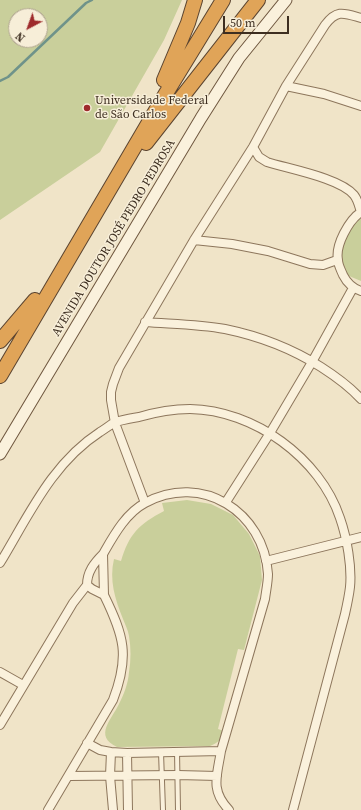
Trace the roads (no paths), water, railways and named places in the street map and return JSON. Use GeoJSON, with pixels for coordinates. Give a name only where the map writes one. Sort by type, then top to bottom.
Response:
{"type":"FeatureCollection","features":[{"type":"Feature","properties":{"kind":"highway"},"geometry":{"type":"LineString","coordinates":[[164,80],[188,23],[195,0]]}},
{"type":"Feature","properties":{"kind":"highway"},"geometry":{"type":"LineString","coordinates":[[0,358],[212,0]]}},
{"type":"Feature","properties":{"kind":"highway"},"geometry":{"type":"LineString","coordinates":[[0,376],[112,185],[224,0]]}},
{"type":"Feature","properties":{"kind":"highway"},"geometry":{"type":"LineString","coordinates":[[112,185],[221,49],[258,0]]}},
{"type":"Feature","properties":{"kind":"highway"},"geometry":{"type":"LineString","coordinates":[[0,341],[35,300]]}},
{"type":"Feature","properties":{"kind":"street","name":"AVENIDA DOUTOR JOSÉ PEDRO PEDROSA"},"geometry":{"type":"LineString","coordinates":[[0,454],[205,112],[239,58],[286,0]]}},
{"type":"Feature","properties":{"kind":"street"},"geometry":{"type":"LineString","coordinates":[[145,503],[115,423],[111,400],[112,384],[119,368],[194,240],[253,147],[286,86],[330,18],[339,13],[361,18]]}},
{"type":"Feature","properties":{"kind":"street"},"geometry":{"type":"LineString","coordinates":[[286,86],[324,94],[361,106]]}},
{"type":"Feature","properties":{"kind":"street"},"geometry":{"type":"LineString","coordinates":[[253,147],[259,157],[267,162],[328,180],[354,194],[361,212],[346,228],[339,244],[337,260],[346,281],[353,288],[361,291]]}},
{"type":"Feature","properties":{"kind":"street"},"geometry":{"type":"LineString","coordinates":[[194,240],[232,244],[268,251],[310,264],[323,265],[337,260]]}},
{"type":"Feature","properties":{"kind":"street"},"geometry":{"type":"LineString","coordinates":[[226,502],[270,433],[353,288]]}},
{"type":"Feature","properties":{"kind":"street"},"geometry":{"type":"LineString","coordinates":[[145,322],[223,329],[257,336],[285,347],[312,362],[331,374],[361,399]]}},
{"type":"Feature","properties":{"kind":"street"},"geometry":{"type":"LineString","coordinates":[[0,563],[50,479],[81,445],[115,423],[168,410],[191,409],[216,412],[235,417],[270,433],[302,459],[318,477],[330,496],[340,518],[350,565],[350,587],[345,614],[293,810]]}},
{"type":"Feature","properties":{"kind":"street"},"geometry":{"type":"LineString","coordinates":[[0,725],[73,603],[87,585],[87,578],[90,569],[103,554],[123,522],[136,509],[145,503],[179,492],[194,492],[226,502],[249,524],[260,544],[266,561],[268,575],[265,599],[221,751],[217,776],[217,792],[222,802],[229,810]]}},
{"type":"Feature","properties":{"kind":"street"},"geometry":{"type":"LineString","coordinates":[[266,561],[361,537]]}},
{"type":"Feature","properties":{"kind":"street"},"geometry":{"type":"LineString","coordinates":[[48,810],[113,700],[120,682],[123,664],[123,645],[119,628],[104,594],[103,554]]}},
{"type":"Feature","properties":{"kind":"street"},"geometry":{"type":"LineString","coordinates":[[87,585],[104,594]]}},
{"type":"Feature","properties":{"kind":"street"},"geometry":{"type":"LineString","coordinates":[[0,672],[24,685]]}},
{"type":"Feature","properties":{"kind":"street"},"geometry":{"type":"LineString","coordinates":[[87,743],[100,750],[111,752],[221,751]]}},
{"type":"Feature","properties":{"kind":"street"},"geometry":{"type":"LineString","coordinates":[[111,752],[110,776],[113,810]]}},
{"type":"Feature","properties":{"kind":"street"},"geometry":{"type":"LineString","coordinates":[[128,753],[128,810]]}},
{"type":"Feature","properties":{"kind":"street"},"geometry":{"type":"LineString","coordinates":[[69,776],[178,774],[217,776]]}},
{"type":"Feature","properties":{"kind":"lane"},"geometry":{"type":"LineString","coordinates":[[177,751],[178,810]]}},
{"type":"Feature","properties":{"kind":"lane"},"geometry":{"type":"LineString","coordinates":[[161,752],[163,810]]}},
{"type":"Feature","properties":{"kind":"waterway"},"geometry":{"type":"LineString","coordinates":[[0,81],[8,77],[86,3],[92,0]]}},
{"type":"Feature","properties":{"kind":"place","name":"Universidade Federal de São Carlos"},"geometry":{"type":"Point","coordinates":[87,108]}}]}
